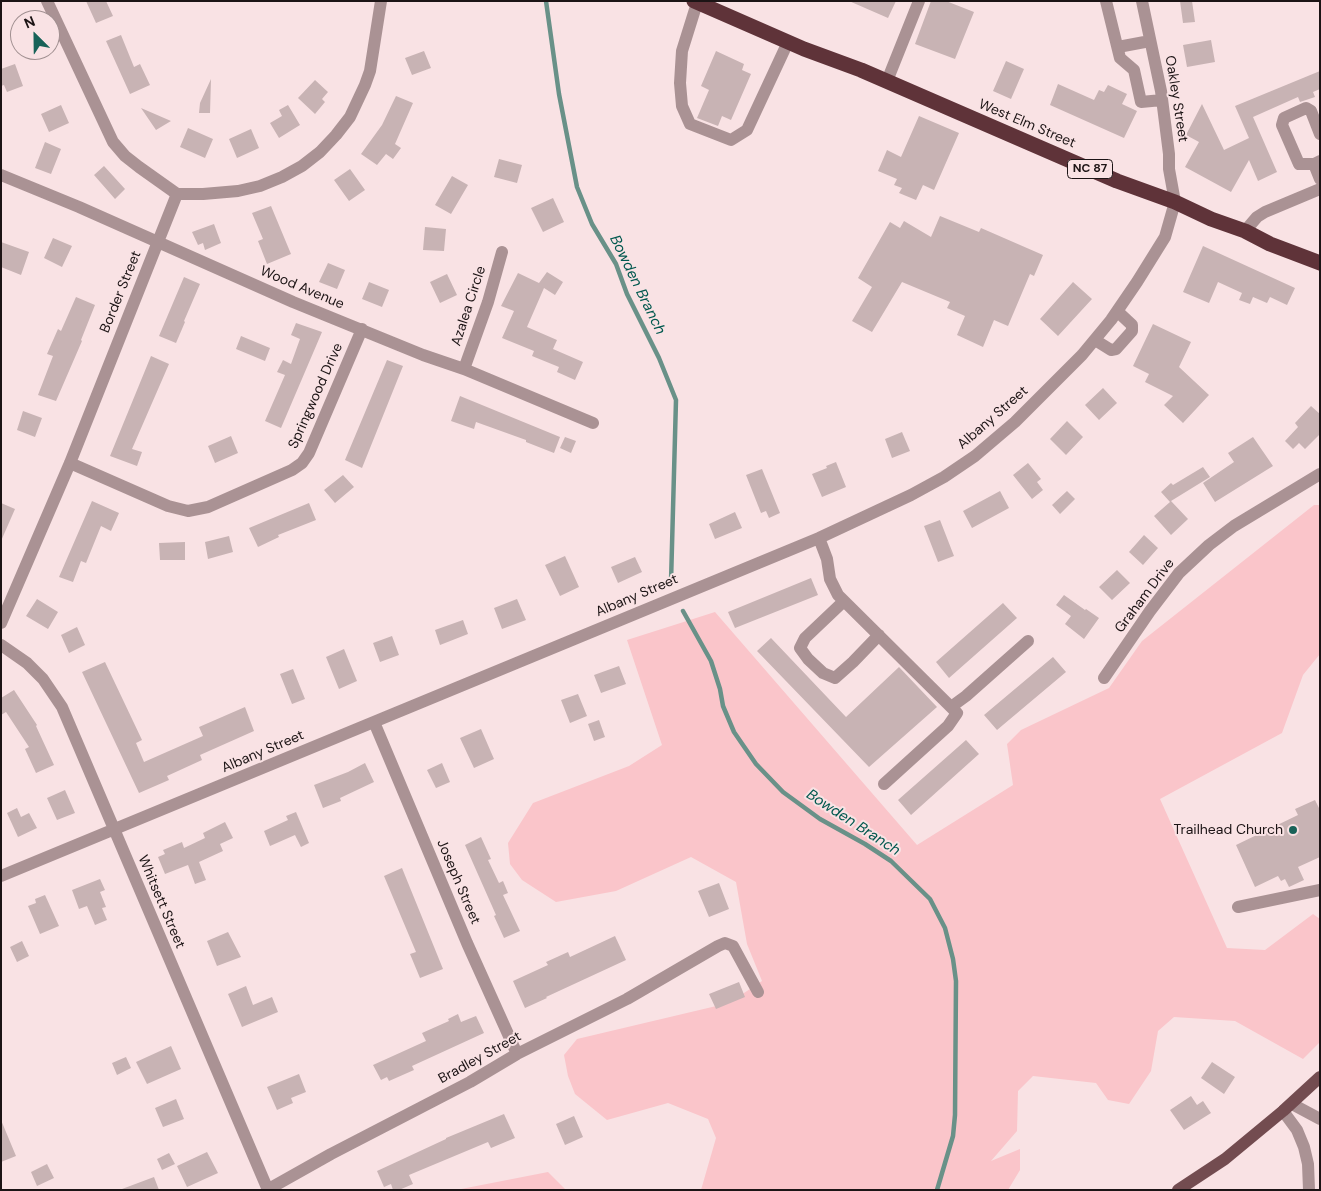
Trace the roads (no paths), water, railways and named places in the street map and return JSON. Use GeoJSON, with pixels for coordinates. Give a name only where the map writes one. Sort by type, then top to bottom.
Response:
{"type":"FeatureCollection","features":[{"type":"Feature","properties":{"kind":"highway","name":"NC 87"},"geometry":{"type":"LineString","coordinates":[[696,2],[788,42]]}},
{"type":"Feature","properties":{"kind":"highway","name":"West Elm Street"},"geometry":{"type":"LineString","coordinates":[[788,42],[861,70],[1117,181],[1175,202],[1320,264]]}},
{"type":"Feature","properties":{"kind":"main road"},"geometry":{"type":"LineString","coordinates":[[1178,1190],[1224,1159],[1319,1080]]}},
{"type":"Feature","properties":{"kind":"street"},"geometry":{"type":"LineString","coordinates":[[47,1],[113,142],[125,156],[177,194],[238,191],[260,186],[289,174],[320,152],[350,116],[365,85],[370,71],[381,1]]}},
{"type":"Feature","properties":{"kind":"street"},"geometry":{"type":"LineString","coordinates":[[887,81],[919,1]]}},
{"type":"Feature","properties":{"kind":"street"},"geometry":{"type":"LineString","coordinates":[[1106,1],[1120,58],[1134,70],[1141,102],[1162,100]]}},
{"type":"Feature","properties":{"kind":"street","name":"Oakley Street"},"geometry":{"type":"LineString","coordinates":[[1142,1],[1162,100],[1170,154],[1169,170],[1175,202]]}},
{"type":"Feature","properties":{"kind":"street"},"geometry":{"type":"LineString","coordinates":[[696,2],[682,51],[680,83],[682,106],[690,124],[731,140],[747,130],[788,42]]}},
{"type":"Feature","properties":{"kind":"street"},"geometry":{"type":"LineString","coordinates":[[1118,48],[1150,41]]}},
{"type":"Feature","properties":{"kind":"street"},"geometry":{"type":"LineString","coordinates":[[1134,70],[1156,66]]}},
{"type":"Feature","properties":{"kind":"street"},"geometry":{"type":"LineString","coordinates":[[1320,134],[1311,111],[1306,108],[1284,118],[1282,124],[1299,164],[1317,162],[1320,179]]}},
{"type":"Feature","properties":{"kind":"street","name":"Wood Avenue"},"geometry":{"type":"LineString","coordinates":[[1,176],[79,207],[294,302],[423,355],[464,369],[593,423]]}},
{"type":"Feature","properties":{"kind":"street"},"geometry":{"type":"LineString","coordinates":[[1245,231],[1257,217],[1265,212],[1320,189]]}},
{"type":"Feature","properties":{"kind":"street","name":"Border Street"},"geometry":{"type":"LineString","coordinates":[[1,623],[70,463],[177,194]]}},
{"type":"Feature","properties":{"kind":"street","name":"Albany Street"},"geometry":{"type":"LineString","coordinates":[[1,876],[818,538],[911,495],[975,456],[1004,432],[1051,388],[1095,340],[1137,282],[1165,237],[1175,202]]}},
{"type":"Feature","properties":{"kind":"street","name":"Azalea Circle"},"geometry":{"type":"LineString","coordinates":[[464,369],[488,302],[502,252]]}},
{"type":"Feature","properties":{"kind":"street"},"geometry":{"type":"LineString","coordinates":[[1095,340],[1111,350],[1116,349],[1132,331],[1132,325],[1117,311]]}},
{"type":"Feature","properties":{"kind":"street","name":"Springwood Drive"},"geometry":{"type":"LineString","coordinates":[[70,463],[168,506],[188,511],[208,507],[292,470],[302,463],[309,453],[362,329]]}},
{"type":"Feature","properties":{"kind":"street","name":"Graham Drive"},"geometry":{"type":"LineString","coordinates":[[1104,678],[1179,573],[1197,556],[1234,526],[1320,474]]}},
{"type":"Feature","properties":{"kind":"street"},"geometry":{"type":"LineString","coordinates":[[818,538],[827,559],[830,579],[838,595],[957,713],[953,720],[884,784]]}},
{"type":"Feature","properties":{"kind":"street"},"geometry":{"type":"LineString","coordinates":[[844,601],[804,638],[800,648],[808,660],[823,673],[835,678],[854,662],[879,635]]}},
{"type":"Feature","properties":{"kind":"street"},"geometry":{"type":"LineString","coordinates":[[951,706],[966,696],[1028,641]]}},
{"type":"Feature","properties":{"kind":"street","name":"Whitsett Street"},"geometry":{"type":"LineString","coordinates":[[1,645],[13,652],[38,673],[62,706],[268,1190]]}},
{"type":"Feature","properties":{"kind":"street","name":"Joseph Street"},"geometry":{"type":"LineString","coordinates":[[374,722],[516,1054]]}},
{"type":"Feature","properties":{"kind":"street"},"geometry":{"type":"LineString","coordinates":[[1238,907],[1320,890]]}},
{"type":"Feature","properties":{"kind":"street","name":"Bradley Street"},"geometry":{"type":"LineString","coordinates":[[268,1190],[470,1082],[516,1054],[627,999],[725,943],[733,946],[758,992]]}},
{"type":"Feature","properties":{"kind":"street"},"geometry":{"type":"LineString","coordinates":[[1288,1107],[1320,1119]]}},
{"type":"Feature","properties":{"kind":"street"},"geometry":{"type":"LineString","coordinates":[[1288,1107],[1304,1147],[1308,1164],[1309,1190]]}},
{"type":"Feature","properties":{"kind":"waterway","name":"Bowden Branch"},"geometry":{"type":"LineString","coordinates":[[546,1],[559,94],[577,187],[592,224],[616,264],[627,294],[659,358],[676,400],[671,582]]}},
{"type":"Feature","properties":{"kind":"waterway","name":"Bowden Branch"},"geometry":{"type":"LineString","coordinates":[[683,611],[711,661],[723,706],[734,732],[756,764],[783,792],[820,819],[891,861],[930,899],[945,928],[953,959],[956,981],[955,1115],[953,1136],[937,1190]]}},
{"type":"Feature","properties":{"kind":"place","name":"Trailhead Church"},"geometry":{"type":"Point","coordinates":[1293,830]}}]}
